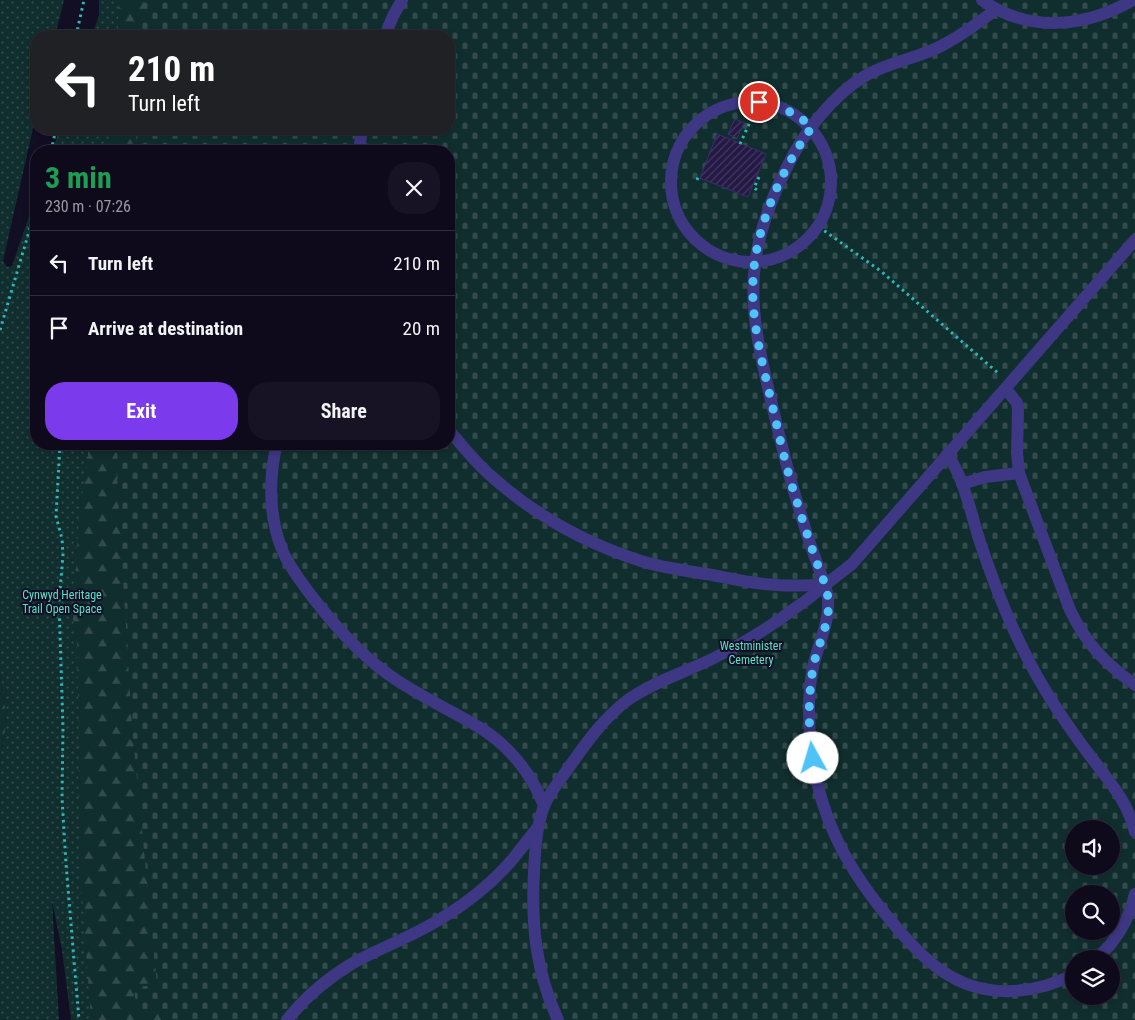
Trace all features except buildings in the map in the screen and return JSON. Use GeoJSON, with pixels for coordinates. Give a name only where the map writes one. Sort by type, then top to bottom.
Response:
{"type":"FeatureCollection","features":[{"type":"Feature","properties":{"kind":"lane"},"geometry":{"type":"LineString","coordinates":[[387,30],[402,0]]}},
{"type":"Feature","properties":{"kind":"lane"},"geometry":{"type":"LineString","coordinates":[[982,0],[995,10],[1014,17],[1034,22],[1052,23],[1073,22],[1100,15],[1133,0]]}},
{"type":"Feature","properties":{"kind":"lane"},"geometry":{"type":"LineString","coordinates":[[995,10],[974,27],[936,48],[866,76],[848,88],[832,103],[798,147],[778,185],[759,239],[753,281],[753,300],[765,372],[778,431],[794,494],[825,584],[828,599],[828,617],[813,667],[809,717],[816,779],[828,820],[840,847],[852,870],[870,895],[915,949],[933,966],[950,977],[986,990],[1008,991],[1028,990],[1047,986],[1065,979]]}},
{"type":"Feature","properties":{"kind":"lane"},"geometry":{"type":"LineString","coordinates":[[740,102],[759,102],[787,110],[812,127],[824,152],[828,168],[829,188],[826,208],[819,226],[806,241],[791,252],[773,259],[755,262],[737,260],[719,254],[704,246],[692,234],[681,220],[675,206],[671,188],[671,169],[685,135],[696,124],[709,114],[725,106],[740,102]]}},
{"type":"Feature","properties":{"kind":"lane"},"geometry":{"type":"LineString","coordinates":[[558,1020],[550,1002],[535,942],[533,877],[538,827],[544,806],[592,736],[619,707],[631,698],[646,689],[708,661],[751,637],[800,605],[852,564],[1135,240]]}},
{"type":"Feature","properties":{"kind":"lane"},"geometry":{"type":"LineString","coordinates":[[1008,386],[1017,403],[1018,410],[1017,446],[1019,473],[1063,594],[1077,624],[1096,650],[1108,663],[1135,685]]}},
{"type":"Feature","properties":{"kind":"lane"},"geometry":{"type":"LineString","coordinates":[[455,437],[489,474],[512,494],[565,529],[618,553],[643,562],[749,582],[776,585],[825,584]]}},
{"type":"Feature","properties":{"kind":"lane"},"geometry":{"type":"LineString","coordinates":[[275,450],[272,496],[278,536],[283,552],[305,588],[340,631],[377,666],[421,696],[478,726],[506,748],[531,779],[544,806]]}},
{"type":"Feature","properties":{"kind":"lane"},"geometry":{"type":"LineString","coordinates":[[947,454],[953,462],[962,484],[1000,598],[1031,665],[1069,726],[1124,802],[1133,822],[1135,832]]}},
{"type":"Feature","properties":{"kind":"lane"},"geometry":{"type":"LineString","coordinates":[[962,484],[985,477],[1019,473]]}},
{"type":"Feature","properties":{"kind":"lane"},"geometry":{"type":"LineString","coordinates":[[287,1020],[310,995],[330,978],[354,963],[441,919],[464,904],[486,886],[512,860],[538,827]]}},
{"type":"Feature","properties":{"kind":"lane"},"geometry":{"type":"LineString","coordinates":[[1105,950],[1122,928],[1132,908],[1135,894]]}},
{"type":"Feature","properties":{"kind":"path"},"geometry":{"type":"LineString","coordinates":[[77,30],[84,0]]}},
{"type":"Feature","properties":{"kind":"path"},"geometry":{"type":"LineString","coordinates":[[740,144],[759,102]]}},
{"type":"Feature","properties":{"kind":"path"},"geometry":{"type":"LineString","coordinates":[[757,176],[761,178]]}},
{"type":"Feature","properties":{"kind":"path"},"geometry":{"type":"LineString","coordinates":[[819,226],[882,272],[1008,386]]}},
{"type":"Feature","properties":{"kind":"path"},"geometry":{"type":"LineString","coordinates":[[0,330],[30,228]]}},
{"type":"Feature","properties":{"kind":"path"},"geometry":{"type":"LineString","coordinates":[[60,450],[56,516],[62,540],[63,555],[59,602],[62,798],[79,1020]]}},
{"type":"Feature","properties":{"kind":"green space","name":"Cynwyd Heritage Trail Open Space"},"geometry":{"type":"Polygon","coordinates":[[[0,0],[64,0],[56,30],[30,30],[31,135],[3,261],[7,267],[12,266],[30,214],[30,450],[115,450],[161,1020],[71,1020],[62,950],[52,901],[59,1020],[0,1020],[0,754],[4,735],[5,705],[0,676],[0,0]]]}},
{"type":"Feature","properties":{"kind":"green space"},"geometry":{"type":"Polygon","coordinates":[[[99,0],[144,0],[140,30],[94,30],[99,15],[99,0]]]}},
{"type":"Feature","properties":{"kind":"green space"},"geometry":{"type":"Polygon","coordinates":[[[120,0],[261,0],[257,30],[118,30],[120,0]]]}},
{"type":"Feature","properties":{"kind":"green space","name":"Westminister Cemetery"},"geometry":{"type":"Polygon","coordinates":[[[144,0],[1135,0],[1135,1020],[161,1020],[160,1012],[137,1014],[134,987],[157,985],[132,727],[115,450],[455,450],[455,145],[136,145],[136,135],[455,135],[455,30],[140,30],[144,0]]]}},
{"type":"Feature","properties":{"kind":"green space"},"geometry":{"type":"Polygon","coordinates":[[[58,135],[136,135],[136,145],[54,145],[58,135]]]}},
{"type":"Feature","properties":{"kind":"green space"},"geometry":{"type":"Polygon","coordinates":[[[109,135],[241,135],[241,145],[108,145],[109,135]]]}},
{"type":"Feature","properties":{"kind":"green space"},"geometry":{"type":"Polygon","coordinates":[[[88,450],[184,450],[184,1020],[91,1020],[79,850],[77,644],[73,619],[79,513],[88,450]]]}},
{"type":"Feature","properties":{"kind":"green space"},"geometry":{"type":"Polygon","coordinates":[[[0,676],[5,705],[5,725],[0,754],[0,676]]]}},
{"type":"Feature","properties":{"kind":"route"},"geometry":{"type":"LineString","coordinates":[[759,102],[787,110],[812,127],[788,165],[766,216],[755,262],[753,300],[765,372],[778,431],[794,494],[825,584],[828,599],[828,617],[813,667],[810,691],[809,717],[813,758]]}}]}
